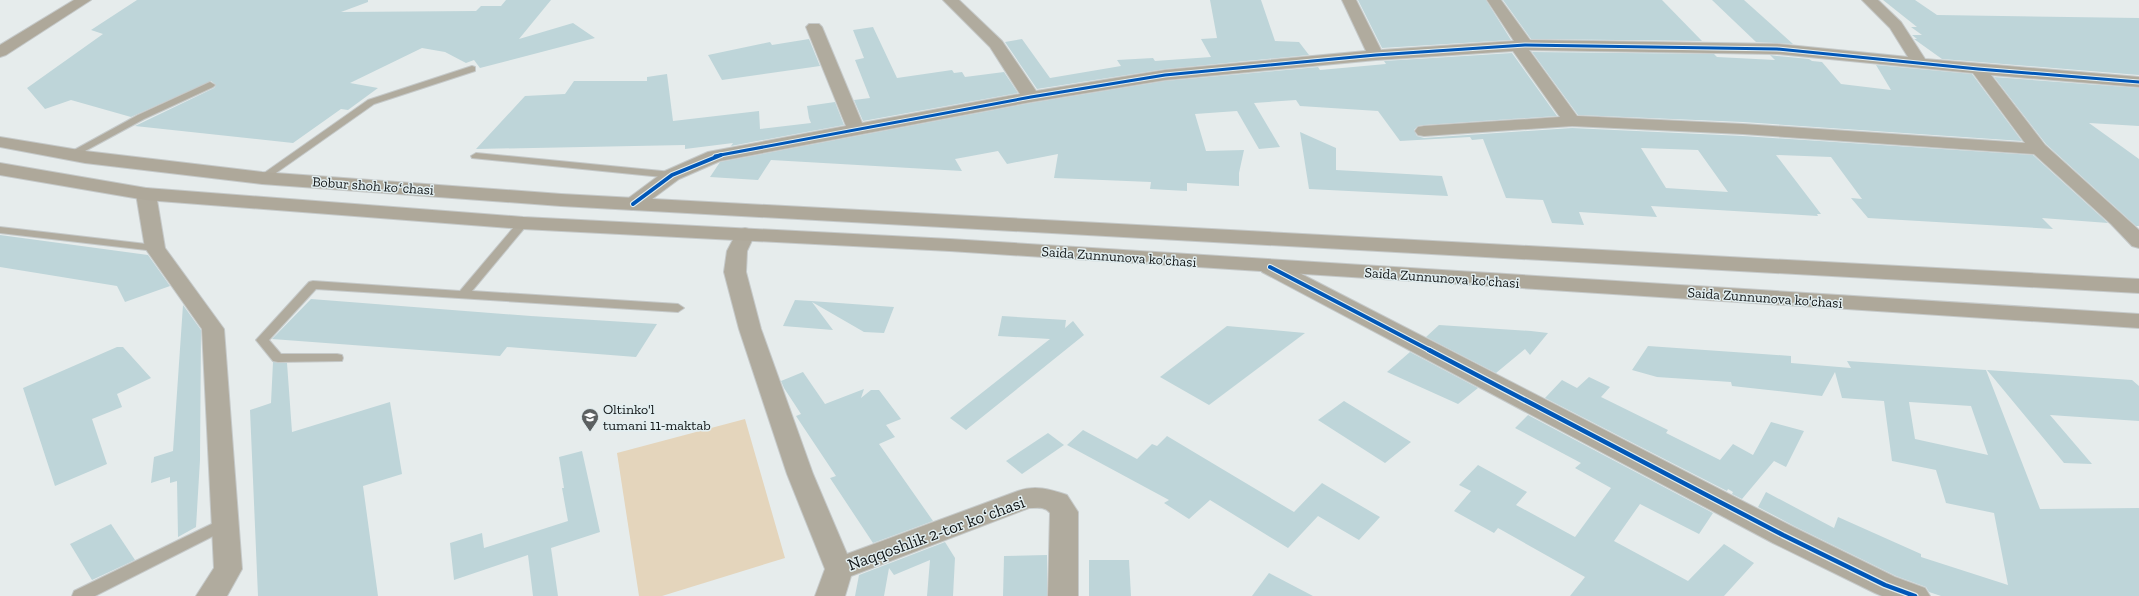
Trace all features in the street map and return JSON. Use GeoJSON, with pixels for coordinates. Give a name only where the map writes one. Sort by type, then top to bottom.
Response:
{"type":"FeatureCollection","features":[{"type":"Feature","properties":{"kind":"main road"},"geometry":{"type":"LineString","coordinates":[[0,52],[84,0]]}},
{"type":"Feature","properties":{"kind":"main road","name":"Bobur shoh koʻchasi"},"geometry":{"type":"LineString","coordinates":[[0,142],[70,155],[262,178],[633,204],[749,210]]}},
{"type":"Feature","properties":{"kind":"main road","name":"Bobur shoh koʻchasi"},"geometry":{"type":"LineString","coordinates":[[0,169],[146,194],[524,222],[745,234]]}},
{"type":"Feature","properties":{"kind":"main road","name":"Saida Zunnunova ko'chasi"},"geometry":{"type":"LineString","coordinates":[[749,210],[2139,286]]}},
{"type":"Feature","properties":{"kind":"main road"},"geometry":{"type":"LineString","coordinates":[[950,245],[958,221]]}},
{"type":"Feature","properties":{"kind":"main road","name":"Saida Zunnunova ko'chasi"},"geometry":{"type":"LineString","coordinates":[[745,234],[950,245],[1270,267],[2139,321]]}},
{"type":"Feature","properties":{"kind":"street"},"geometry":{"type":"LineString","coordinates":[[950,0],[996,44],[1031,97]]}},
{"type":"Feature","properties":{"kind":"street"},"geometry":{"type":"LineString","coordinates":[[1349,0],[1376,55]]}},
{"type":"Feature","properties":{"kind":"street"},"geometry":{"type":"LineString","coordinates":[[1494,0],[1521,45],[1572,121]]}},
{"type":"Feature","properties":{"kind":"street"},"geometry":{"type":"LineString","coordinates":[[1869,0],[1896,25],[1920,64]]}},
{"type":"Feature","properties":{"kind":"street"},"geometry":{"type":"LineString","coordinates":[[814,27],[856,129]]}},
{"type":"Feature","properties":{"kind":"street"},"geometry":{"type":"LineString","coordinates":[[633,204],[672,175],[715,156],[1031,97],[1165,75],[1376,55],[1521,45],[1778,49],[1920,64],[2139,82]]}},
{"type":"Feature","properties":{"kind":"street"},"geometry":{"type":"LineString","coordinates":[[1978,69],[2039,149],[2118,220],[2139,242]]}},
{"type":"Feature","properties":{"kind":"street"},"geometry":{"type":"LineString","coordinates":[[1424,131],[1572,121],[1743,129],[2039,149]]}},
{"type":"Feature","properties":{"kind":"street"},"geometry":{"type":"LineString","coordinates":[[146,194],[155,248],[213,329],[228,570],[211,596]]}},
{"type":"Feature","properties":{"kind":"street"},"geometry":{"type":"LineString","coordinates":[[745,234],[737,252],[735,272],[750,329],[800,474],[839,569],[830,596]]}},
{"type":"Feature","properties":{"kind":"street"},"geometry":{"type":"LineString","coordinates":[[1270,267],[1783,535],[1885,585],[1915,596]]}},
{"type":"Feature","properties":{"kind":"street","name":"Naqqoshlik 2-tor koʻchasi"},"geometry":{"type":"LineString","coordinates":[[839,569],[1027,498],[1042,498],[1057,502],[1064,512],[1063,596]]}},
{"type":"Feature","properties":{"kind":"lane"},"geometry":{"type":"LineString","coordinates":[[262,178],[371,102],[472,69]]}},
{"type":"Feature","properties":{"kind":"lane"},"geometry":{"type":"LineString","coordinates":[[70,155],[140,117],[210,85]]}},
{"type":"Feature","properties":{"kind":"lane"},"geometry":{"type":"LineString","coordinates":[[476,156],[672,175]]}},
{"type":"Feature","properties":{"kind":"lane"},"geometry":{"type":"LineString","coordinates":[[464,293],[524,222]]}},
{"type":"Feature","properties":{"kind":"lane"},"geometry":{"type":"LineString","coordinates":[[0,230],[155,248]]}},
{"type":"Feature","properties":{"kind":"lane"},"geometry":{"type":"LineString","coordinates":[[337,358],[278,358],[262,340],[313,284],[678,308]]}},
{"type":"Feature","properties":{"kind":"lane"},"geometry":{"type":"LineString","coordinates":[[80,596],[224,524]]}},
{"type":"Feature","properties":{"kind":"shaded area"},"geometry":{"type":"Polygon","coordinates":[[[745,419],[785,558],[662,596],[639,596],[617,453],[745,419]]]}},
{"type":"Feature","properties":{"kind":"building"},"geometry":{"type":"Polygon","coordinates":[[[137,0],[368,0],[368,2],[341,12],[476,11],[481,6],[501,6],[506,0],[551,0],[519,39],[573,23],[595,38],[480,68],[474,60],[466,63],[445,52],[422,48],[350,83],[378,88],[348,110],[341,109],[293,143],[135,126],[214,88],[216,85],[211,81],[131,117],[71,100],[45,109],[27,88],[103,34],[91,30],[137,0]]]}},
{"type":"Feature","properties":{"kind":"building"},"geometry":{"type":"Polygon","coordinates":[[[1210,0],[1261,0],[1275,41],[1299,42],[1309,55],[1165,69],[1037,89],[1005,42],[1022,39],[1050,78],[1121,66],[1117,60],[1153,58],[1155,61],[1211,57],[1201,39],[1217,38],[1210,0]]]}},
{"type":"Feature","properties":{"kind":"building"},"geometry":{"type":"Polygon","coordinates":[[[1358,0],[1486,0],[1511,40],[1382,48],[1358,0]]]}},
{"type":"Feature","properties":{"kind":"building"},"geometry":{"type":"Polygon","coordinates":[[[1503,0],[1662,0],[1702,41],[1531,39],[1503,0]]]}},
{"type":"Feature","properties":{"kind":"building"},"geometry":{"type":"Polygon","coordinates":[[[1712,0],[1744,0],[1793,44],[1756,42],[1712,0]]]}},
{"type":"Feature","properties":{"kind":"building"},"geometry":{"type":"Polygon","coordinates":[[[1883,0],[1915,0],[1937,15],[2139,18],[2139,75],[1942,59],[1914,39],[1917,39],[1912,35],[1922,35],[1911,27],[1917,27],[1883,0]]]}},
{"type":"Feature","properties":{"kind":"building"},"geometry":{"type":"Polygon","coordinates":[[[873,27],[897,78],[952,70],[954,73],[962,72],[965,77],[1004,72],[1018,93],[863,121],[854,100],[870,98],[855,60],[864,58],[853,30],[873,27]]]}},
{"type":"Feature","properties":{"kind":"building"},"geometry":{"type":"Polygon","coordinates":[[[809,39],[820,66],[722,80],[708,55],[770,42],[772,45],[809,39]]]}},
{"type":"Feature","properties":{"kind":"building"},"geometry":{"type":"Polygon","coordinates":[[[1532,52],[1714,54],[1717,57],[1775,60],[1770,55],[1809,59],[1812,61],[1822,62],[1841,84],[1891,90],[1876,65],[1972,74],[2022,141],[1743,122],[1578,115],[1532,52]]]}},
{"type":"Feature","properties":{"kind":"building"},"geometry":{"type":"Polygon","coordinates":[[[1512,53],[1557,116],[1418,126],[1414,130],[1417,136],[1424,138],[1572,128],[1743,136],[2033,155],[2108,223],[2042,218],[2053,229],[1868,218],[1851,198],[1862,199],[1831,157],[1776,155],[1821,214],[1817,214],[1818,216],[1651,206],[1657,217],[1579,212],[1584,225],[1552,223],[1543,200],[1506,198],[1483,139],[1472,140],[1470,137],[1400,141],[1378,111],[1300,106],[1296,100],[1254,103],[1280,147],[1259,149],[1237,111],[1195,114],[1206,151],[1244,150],[1239,173],[1239,186],[1187,183],[1187,191],[1150,189],[1151,182],[1054,178],[1058,154],[1007,164],[998,151],[955,159],[962,171],[771,160],[758,180],[710,177],[720,162],[1031,103],[1165,81],[1318,67],[1320,70],[1386,64],[1384,61],[1512,53]],[[1641,148],[1666,188],[1728,192],[1698,150],[1641,148]]]}},
{"type":"Feature","properties":{"kind":"building"},"geometry":{"type":"Polygon","coordinates":[[[667,74],[673,121],[759,111],[760,129],[811,123],[807,106],[835,102],[844,125],[731,146],[733,143],[685,149],[685,145],[476,149],[525,96],[565,94],[574,81],[647,81],[647,77],[667,74]]]}},
{"type":"Feature","properties":{"kind":"building"},"geometry":{"type":"Polygon","coordinates":[[[1994,77],[2139,88],[2139,126],[2089,123],[2139,159],[2139,226],[2136,226],[2046,144],[1994,77]]]}},
{"type":"Feature","properties":{"kind":"building"},"geometry":{"type":"Polygon","coordinates":[[[1300,132],[1336,148],[1336,170],[1442,176],[1448,196],[1309,189],[1300,132]]]}},
{"type":"Feature","properties":{"kind":"building"},"geometry":{"type":"Polygon","coordinates":[[[0,235],[148,255],[170,286],[125,302],[117,286],[0,267],[0,235]]]}},
{"type":"Feature","properties":{"kind":"building"},"geometry":{"type":"Polygon","coordinates":[[[311,299],[657,324],[636,357],[507,347],[500,356],[272,339],[311,299]]]}},
{"type":"Feature","properties":{"kind":"building"},"geometry":{"type":"Polygon","coordinates":[[[795,300],[894,307],[884,333],[864,332],[812,302],[833,330],[783,326],[795,300]]]}},
{"type":"Feature","properties":{"kind":"building"},"geometry":{"type":"Polygon","coordinates":[[[183,305],[201,330],[200,460],[196,527],[178,537],[177,481],[170,483],[170,477],[151,483],[154,457],[173,451],[183,305]]]}},
{"type":"Feature","properties":{"kind":"building"},"geometry":{"type":"Polygon","coordinates":[[[1002,316],[1066,320],[1065,328],[1073,321],[1084,335],[966,430],[950,418],[1050,339],[998,336],[1002,316]]]}},
{"type":"Feature","properties":{"kind":"building"},"geometry":{"type":"Polygon","coordinates":[[[1439,325],[1548,333],[1530,355],[1525,349],[1496,373],[1426,337],[1439,325]]]}},
{"type":"Feature","properties":{"kind":"building"},"geometry":{"type":"Polygon","coordinates":[[[1227,326],[1305,333],[1209,405],[1160,377],[1227,326]]]}},
{"type":"Feature","properties":{"kind":"building"},"geometry":{"type":"Polygon","coordinates":[[[1648,346],[1791,356],[1791,363],[1851,368],[1847,361],[1986,370],[2040,509],[2139,508],[2139,596],[1941,596],[1929,592],[1926,587],[1896,576],[1758,507],[1766,492],[1834,528],[1838,517],[1921,554],[1921,557],[2008,585],[1994,513],[1946,503],[1936,470],[1892,461],[1884,401],[1842,398],[1835,372],[1822,396],[1732,386],[1731,382],[1657,377],[1632,370],[1648,346]],[[1909,402],[1915,439],[1988,455],[1971,406],[1909,402]]]}},
{"type":"Feature","properties":{"kind":"building"},"geometry":{"type":"Polygon","coordinates":[[[117,347],[123,347],[151,378],[117,394],[122,407],[92,419],[107,464],[55,486],[23,388],[117,347]]]}},
{"type":"Feature","properties":{"kind":"building"},"geometry":{"type":"Polygon","coordinates":[[[1410,352],[1478,388],[1458,404],[1387,372],[1410,352]]]}},
{"type":"Feature","properties":{"kind":"building"},"geometry":{"type":"Polygon","coordinates":[[[273,362],[287,363],[292,432],[390,402],[402,474],[363,486],[378,596],[258,596],[250,410],[271,403],[273,362]]]}},
{"type":"Feature","properties":{"kind":"building"},"geometry":{"type":"Polygon","coordinates":[[[1987,370],[2132,380],[2139,386],[2139,421],[2050,415],[2092,464],[2064,463],[1987,370]]]}},
{"type":"Feature","properties":{"kind":"building"},"geometry":{"type":"Polygon","coordinates":[[[803,372],[825,404],[864,389],[861,398],[871,390],[879,390],[901,419],[886,425],[895,437],[879,444],[933,521],[873,543],[830,478],[836,476],[796,416],[801,414],[781,381],[803,372]]]}},
{"type":"Feature","properties":{"kind":"building"},"geometry":{"type":"Polygon","coordinates":[[[1589,377],[1610,387],[1601,397],[1668,430],[1666,433],[1720,460],[1733,444],[1753,455],[1771,422],[1804,431],[1786,467],[1774,461],[1742,499],[1732,494],[1733,492],[1728,489],[1727,491],[1545,398],[1562,380],[1577,388],[1589,377]]]}},
{"type":"Feature","properties":{"kind":"building"},"geometry":{"type":"Polygon","coordinates":[[[1344,401],[1411,442],[1385,463],[1318,420],[1344,401]]]}},
{"type":"Feature","properties":{"kind":"building"},"geometry":{"type":"Polygon","coordinates":[[[1528,415],[1713,513],[1699,534],[1640,504],[1614,541],[1688,581],[1724,544],[1754,563],[1724,596],[1570,596],[1585,577],[1498,528],[1494,533],[1454,511],[1471,491],[1459,485],[1478,465],[1527,492],[1516,505],[1575,537],[1611,488],[1575,468],[1581,463],[1515,428],[1528,415]]]}},
{"type":"Feature","properties":{"kind":"building"},"geometry":{"type":"Polygon","coordinates":[[[1083,430],[1137,459],[1152,444],[1157,446],[1167,436],[1294,512],[1322,483],[1380,517],[1359,540],[1318,516],[1288,548],[1210,500],[1189,519],[1164,503],[1169,500],[1067,445],[1083,430]]]}},
{"type":"Feature","properties":{"kind":"building"},"geometry":{"type":"Polygon","coordinates":[[[1048,433],[1064,445],[1022,474],[1006,461],[1048,433]]]}},
{"type":"Feature","properties":{"kind":"building"},"geometry":{"type":"Polygon","coordinates":[[[582,451],[600,532],[551,548],[558,596],[533,596],[528,555],[454,580],[450,543],[482,533],[484,548],[568,521],[562,488],[564,488],[559,457],[582,451]]]}},
{"type":"Feature","properties":{"kind":"building"},"geometry":{"type":"Polygon","coordinates":[[[111,524],[135,560],[92,580],[70,544],[111,524]]]}},
{"type":"Feature","properties":{"kind":"building"},"geometry":{"type":"Polygon","coordinates":[[[945,542],[955,558],[953,596],[927,596],[930,560],[894,575],[889,568],[884,596],[855,596],[859,575],[945,542]]]}},
{"type":"Feature","properties":{"kind":"building"},"geometry":{"type":"Polygon","coordinates":[[[1047,555],[1047,596],[1003,596],[1004,556],[1047,555]]]}},
{"type":"Feature","properties":{"kind":"building"},"geometry":{"type":"Polygon","coordinates":[[[1089,560],[1129,560],[1131,596],[1089,596],[1089,560]]]}},
{"type":"Feature","properties":{"kind":"building"},"geometry":{"type":"Polygon","coordinates":[[[1269,573],[1313,596],[1252,596],[1269,573]]]}},
{"type":"Feature","properties":{"kind":"cycle path"},"geometry":{"type":"LineString","coordinates":[[633,204],[672,175],[715,156],[1031,97],[1165,75],[1376,55],[1525,45],[1777,49],[1978,69],[2139,82]]}},
{"type":"Feature","properties":{"kind":"cycle path"},"geometry":{"type":"LineString","coordinates":[[1270,267],[1783,535],[1885,585],[1915,596]]}},
{"type":"Feature","properties":{"kind":"place","name":"Oltinko'l tumani 11-maktab"},"geometry":{"type":"Point","coordinates":[590,432]}}]}
